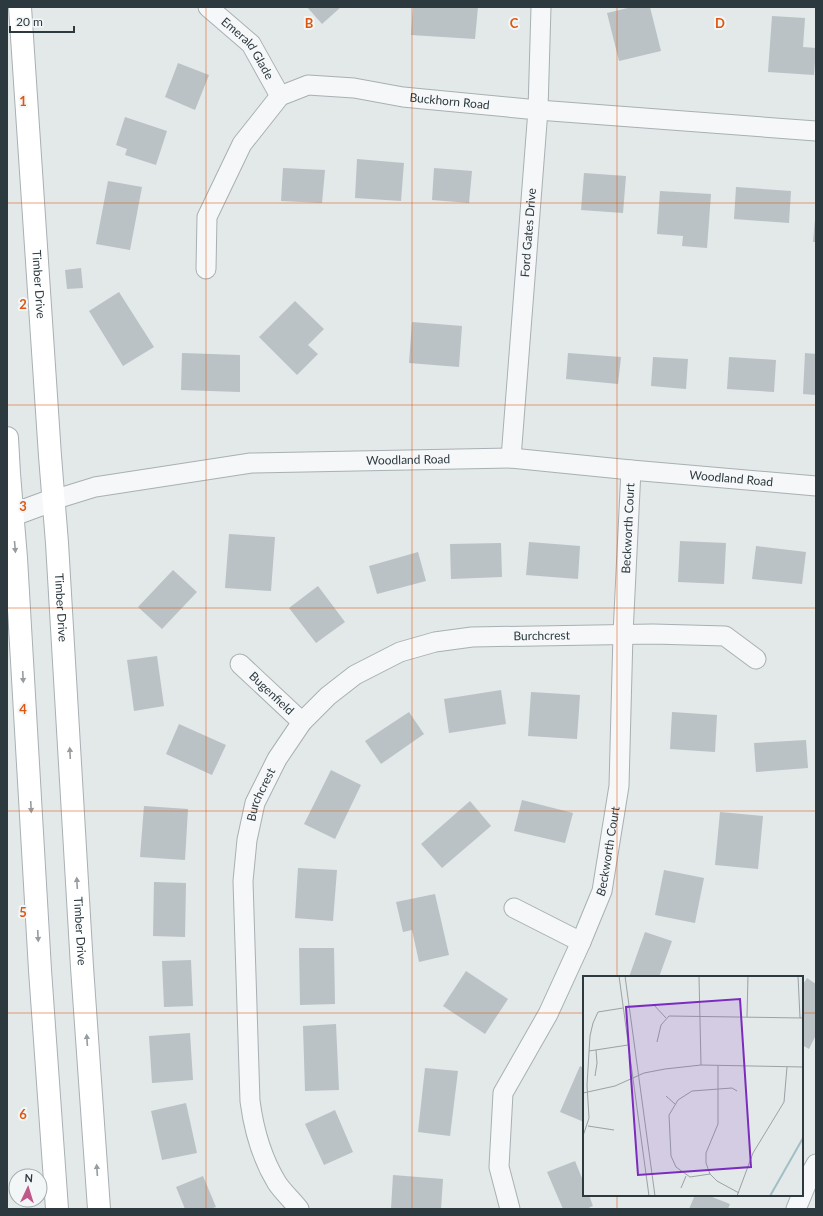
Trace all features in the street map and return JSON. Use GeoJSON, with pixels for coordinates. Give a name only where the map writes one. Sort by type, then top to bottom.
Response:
{"type":"FeatureCollection","features":[{"type":"Feature","properties":{"kind":"main road","name":"Timber Drive"},"geometry":{"type":"LineString","coordinates":[[20,7],[57,543],[82,967],[99,1209]]}},
{"type":"Feature","properties":{"kind":"main road"},"geometry":{"type":"LineString","coordinates":[[7,438],[9,516],[16,566],[40,970],[57,1209]]}},
{"type":"Feature","properties":{"kind":"street","name":"Emerald Glade"},"geometry":{"type":"LineString","coordinates":[[208,7],[252,44],[280,96]]}},
{"type":"Feature","properties":{"kind":"street","name":"Ford Gates Drive"},"geometry":{"type":"LineString","coordinates":[[511,458],[538,110],[541,7]]}},
{"type":"Feature","properties":{"kind":"street","name":"Buckhorn Road"},"geometry":{"type":"LineString","coordinates":[[280,96],[308,85],[354,88],[403,98],[538,110],[816,131]]}},
{"type":"Feature","properties":{"kind":"street"},"geometry":{"type":"LineString","coordinates":[[206,269],[207,217],[242,144],[280,96]]}},
{"type":"Feature","properties":{"kind":"street","name":"Woodland Road"},"geometry":{"type":"LineString","coordinates":[[9,516],[95,486],[251,463],[511,458],[816,486]]}},
{"type":"Feature","properties":{"kind":"street","name":"Beckworth Court"},"geometry":{"type":"LineString","coordinates":[[510,1209],[499,1167],[503,1094],[548,1014],[581,942],[602,891],[619,786],[623,634],[631,470]]}},
{"type":"Feature","properties":{"kind":"street","name":"Burchcrest"},"geometry":{"type":"LineString","coordinates":[[299,1209],[278,1183],[260,1149],[253,1123],[250,1101],[243,881],[247,840],[255,803],[277,759],[302,722],[328,696],[355,676],[400,652],[435,642],[472,637],[623,634],[725,636],[756,659]]}},
{"type":"Feature","properties":{"kind":"street","name":"Bugenfield"},"geometry":{"type":"LineString","coordinates":[[240,664],[302,722]]}},
{"type":"Feature","properties":{"kind":"street"},"geometry":{"type":"LineString","coordinates":[[514,908],[581,942]]}},
{"type":"Feature","properties":{"kind":"street"},"geometry":{"type":"LineString","coordinates":[[803,1192],[816,1164]]}},
{"type":"Feature","properties":{"kind":"street"},"geometry":{"type":"LineString","coordinates":[[796,1209],[801,1196]]}},
{"type":"Feature","properties":{"kind":"building"},"geometry":{"type":"Polygon","coordinates":[[[307,7],[341,7],[322,24],[307,7]]]}},
{"type":"Feature","properties":{"kind":"building"},"geometry":{"type":"Polygon","coordinates":[[[413,7],[478,7],[475,39],[411,35],[413,7]]]}},
{"type":"Feature","properties":{"kind":"building"},"geometry":{"type":"Polygon","coordinates":[[[632,7],[650,7],[661,51],[619,61],[607,13],[632,7]]]}},
{"type":"Feature","properties":{"kind":"building"},"geometry":{"type":"Polygon","coordinates":[[[772,16],[805,18],[803,47],[816,48],[814,75],[768,72],[772,16]]]}},
{"type":"Feature","properties":{"kind":"building"},"geometry":{"type":"Polygon","coordinates":[[[178,63],[209,75],[195,110],[165,97],[178,63]]]}},
{"type":"Feature","properties":{"kind":"building"},"geometry":{"type":"Polygon","coordinates":[[[125,117],[167,131],[156,165],[125,155],[127,149],[116,145],[125,117]]]}},
{"type":"Feature","properties":{"kind":"building"},"geometry":{"type":"Polygon","coordinates":[[[357,159],[404,163],[401,201],[355,198],[357,159]]]}},
{"type":"Feature","properties":{"kind":"building"},"geometry":{"type":"Polygon","coordinates":[[[283,168],[325,170],[322,203],[281,201],[283,168]]]}},
{"type":"Feature","properties":{"kind":"building"},"geometry":{"type":"Polygon","coordinates":[[[434,168],[472,171],[469,203],[432,200],[434,168]]]}},
{"type":"Feature","properties":{"kind":"building"},"geometry":{"type":"Polygon","coordinates":[[[584,173],[626,176],[623,213],[581,210],[584,173]]]}},
{"type":"Feature","properties":{"kind":"building"},"geometry":{"type":"Polygon","coordinates":[[[108,181],[142,187],[130,250],[96,244],[108,181]]]}},
{"type":"Feature","properties":{"kind":"building"},"geometry":{"type":"Polygon","coordinates":[[[736,187],[791,191],[789,223],[734,219],[736,187]]]}},
{"type":"Feature","properties":{"kind":"building"},"geometry":{"type":"Polygon","coordinates":[[[660,191],[711,194],[707,248],[682,246],[683,236],[657,234],[660,191]]]}},
{"type":"Feature","properties":{"kind":"building"},"geometry":{"type":"Polygon","coordinates":[[[815,219],[816,242],[813,242],[815,219]]]}},
{"type":"Feature","properties":{"kind":"building"},"geometry":{"type":"Polygon","coordinates":[[[81,268],[83,288],[67,289],[65,270],[81,268]]]}},
{"type":"Feature","properties":{"kind":"building"},"geometry":{"type":"Polygon","coordinates":[[[119,292],[154,347],[123,366],[89,311],[119,292]]]}},
{"type":"Feature","properties":{"kind":"building"},"geometry":{"type":"Polygon","coordinates":[[[295,301],[324,329],[308,345],[318,354],[297,375],[259,337],[295,301]]]}},
{"type":"Feature","properties":{"kind":"building"},"geometry":{"type":"Polygon","coordinates":[[[412,322],[462,326],[459,367],[409,363],[412,322]]]}},
{"type":"Feature","properties":{"kind":"building"},"geometry":{"type":"Polygon","coordinates":[[[182,353],[240,355],[240,392],[181,390],[182,353]]]}},
{"type":"Feature","properties":{"kind":"building"},"geometry":{"type":"Polygon","coordinates":[[[568,353],[621,357],[618,384],[566,379],[568,353]]]}},
{"type":"Feature","properties":{"kind":"building"},"geometry":{"type":"Polygon","coordinates":[[[805,353],[816,354],[816,395],[803,394],[805,353]]]}},
{"type":"Feature","properties":{"kind":"building"},"geometry":{"type":"Polygon","coordinates":[[[653,357],[688,359],[686,389],[651,386],[653,357]]]}},
{"type":"Feature","properties":{"kind":"building"},"geometry":{"type":"Polygon","coordinates":[[[729,357],[776,360],[774,392],[727,389],[729,357]]]}},
{"type":"Feature","properties":{"kind":"building"},"geometry":{"type":"Polygon","coordinates":[[[229,534],[275,537],[271,591],[225,588],[229,534]]]}},
{"type":"Feature","properties":{"kind":"building"},"geometry":{"type":"Polygon","coordinates":[[[680,541],[726,543],[724,584],[678,582],[680,541]]]}},
{"type":"Feature","properties":{"kind":"building"},"geometry":{"type":"Polygon","coordinates":[[[529,542],[580,546],[578,579],[526,575],[529,542]]]}},
{"type":"Feature","properties":{"kind":"building"},"geometry":{"type":"Polygon","coordinates":[[[501,543],[502,577],[451,579],[450,544],[501,543]]]}},
{"type":"Feature","properties":{"kind":"building"},"geometry":{"type":"Polygon","coordinates":[[[756,546],[806,552],[802,584],[752,579],[756,546]]]}},
{"type":"Feature","properties":{"kind":"building"},"geometry":{"type":"Polygon","coordinates":[[[418,552],[426,581],[377,594],[369,566],[418,552]]]}},
{"type":"Feature","properties":{"kind":"building"},"geometry":{"type":"Polygon","coordinates":[[[173,570],[197,592],[162,629],[138,607],[173,570]]]}},
{"type":"Feature","properties":{"kind":"building"},"geometry":{"type":"Polygon","coordinates":[[[318,586],[345,622],[316,643],[289,608],[318,586]]]}},
{"type":"Feature","properties":{"kind":"building"},"geometry":{"type":"Polygon","coordinates":[[[157,656],[164,706],[134,711],[127,660],[157,656]]]}},
{"type":"Feature","properties":{"kind":"building"},"geometry":{"type":"Polygon","coordinates":[[[501,690],[506,724],[449,733],[444,699],[501,690]]]}},
{"type":"Feature","properties":{"kind":"building"},"geometry":{"type":"Polygon","coordinates":[[[531,692],[580,695],[577,739],[528,736],[531,692]]]}},
{"type":"Feature","properties":{"kind":"building"},"geometry":{"type":"Polygon","coordinates":[[[409,712],[424,734],[381,764],[365,741],[409,712]]]}},
{"type":"Feature","properties":{"kind":"building"},"geometry":{"type":"Polygon","coordinates":[[[672,712],[717,715],[715,752],[670,749],[672,712]]]}},
{"type":"Feature","properties":{"kind":"building"},"geometry":{"type":"Polygon","coordinates":[[[179,724],[226,745],[212,775],[166,754],[179,724]]]}},
{"type":"Feature","properties":{"kind":"building"},"geometry":{"type":"Polygon","coordinates":[[[806,740],[808,768],[756,772],[754,743],[806,740]]]}},
{"type":"Feature","properties":{"kind":"building"},"geometry":{"type":"Polygon","coordinates":[[[331,770],[361,785],[335,839],[304,824],[331,770]]]}},
{"type":"Feature","properties":{"kind":"building"},"geometry":{"type":"Polygon","coordinates":[[[522,800],[573,813],[565,843],[514,831],[522,800]]]}},
{"type":"Feature","properties":{"kind":"building"},"geometry":{"type":"Polygon","coordinates":[[[470,801],[491,826],[442,868],[421,844],[470,801]]]}},
{"type":"Feature","properties":{"kind":"building"},"geometry":{"type":"Polygon","coordinates":[[[144,806],[188,809],[185,860],[140,857],[144,806]]]}},
{"type":"Feature","properties":{"kind":"building"},"geometry":{"type":"Polygon","coordinates":[[[720,812],[763,816],[758,869],[715,865],[720,812]]]}},
{"type":"Feature","properties":{"kind":"building"},"geometry":{"type":"Polygon","coordinates":[[[298,868],[337,870],[333,921],[295,918],[298,868]]]}},
{"type":"Feature","properties":{"kind":"building"},"geometry":{"type":"Polygon","coordinates":[[[664,870],[704,878],[695,923],[655,915],[664,870]]]}},
{"type":"Feature","properties":{"kind":"building"},"geometry":{"type":"Polygon","coordinates":[[[154,882],[186,883],[185,937],[153,936],[154,882]]]}},
{"type":"Feature","properties":{"kind":"building"},"geometry":{"type":"Polygon","coordinates":[[[435,894],[449,955],[419,962],[412,930],[403,932],[396,902],[435,894]]]}},
{"type":"Feature","properties":{"kind":"building"},"geometry":{"type":"Polygon","coordinates":[[[645,932],[672,941],[659,976],[629,976],[645,932]]]}},
{"type":"Feature","properties":{"kind":"building"},"geometry":{"type":"Polygon","coordinates":[[[299,948],[334,948],[335,1004],[300,1005],[299,948]]]}},
{"type":"Feature","properties":{"kind":"building"},"geometry":{"type":"Polygon","coordinates":[[[191,960],[193,1006],[164,1007],[162,961],[191,960]]]}},
{"type":"Feature","properties":{"kind":"building"},"geometry":{"type":"Polygon","coordinates":[[[466,971],[508,999],[485,1034],[443,1006],[466,971]]]}},
{"type":"Feature","properties":{"kind":"building"},"geometry":{"type":"Polygon","coordinates":[[[807,978],[816,984],[816,1035],[809,1049],[803,1046],[803,984],[807,978]]]}},
{"type":"Feature","properties":{"kind":"building"},"geometry":{"type":"Polygon","coordinates":[[[336,1024],[339,1090],[305,1091],[303,1026],[336,1024]]]}},
{"type":"Feature","properties":{"kind":"building"},"geometry":{"type":"Polygon","coordinates":[[[190,1033],[193,1080],[152,1083],[149,1036],[190,1033]]]}},
{"type":"Feature","properties":{"kind":"building"},"geometry":{"type":"Polygon","coordinates":[[[580,1066],[583,1068],[583,1122],[560,1112],[580,1066]]]}},
{"type":"Feature","properties":{"kind":"building"},"geometry":{"type":"Polygon","coordinates":[[[425,1068],[458,1071],[450,1136],[418,1132],[425,1068]]]}},
{"type":"Feature","properties":{"kind":"building"},"geometry":{"type":"Polygon","coordinates":[[[186,1103],[197,1153],[162,1160],[151,1111],[186,1103]]]}},
{"type":"Feature","properties":{"kind":"building"},"geometry":{"type":"Polygon","coordinates":[[[335,1110],[353,1152],[324,1165],[305,1124],[335,1110]]]}},
{"type":"Feature","properties":{"kind":"building"},"geometry":{"type":"Polygon","coordinates":[[[575,1161],[583,1181],[583,1196],[589,1196],[593,1206],[586,1209],[563,1209],[547,1172],[575,1161]]]}},
{"type":"Feature","properties":{"kind":"building"},"geometry":{"type":"Polygon","coordinates":[[[393,1175],[443,1179],[441,1209],[391,1209],[393,1175]]]}},
{"type":"Feature","properties":{"kind":"building"},"geometry":{"type":"Polygon","coordinates":[[[203,1176],[216,1207],[210,1209],[185,1209],[176,1187],[203,1176]]]}},
{"type":"Feature","properties":{"kind":"building"},"geometry":{"type":"Polygon","coordinates":[[[695,1196],[710,1196],[730,1204],[728,1209],[689,1209],[695,1196]]]}}]}
